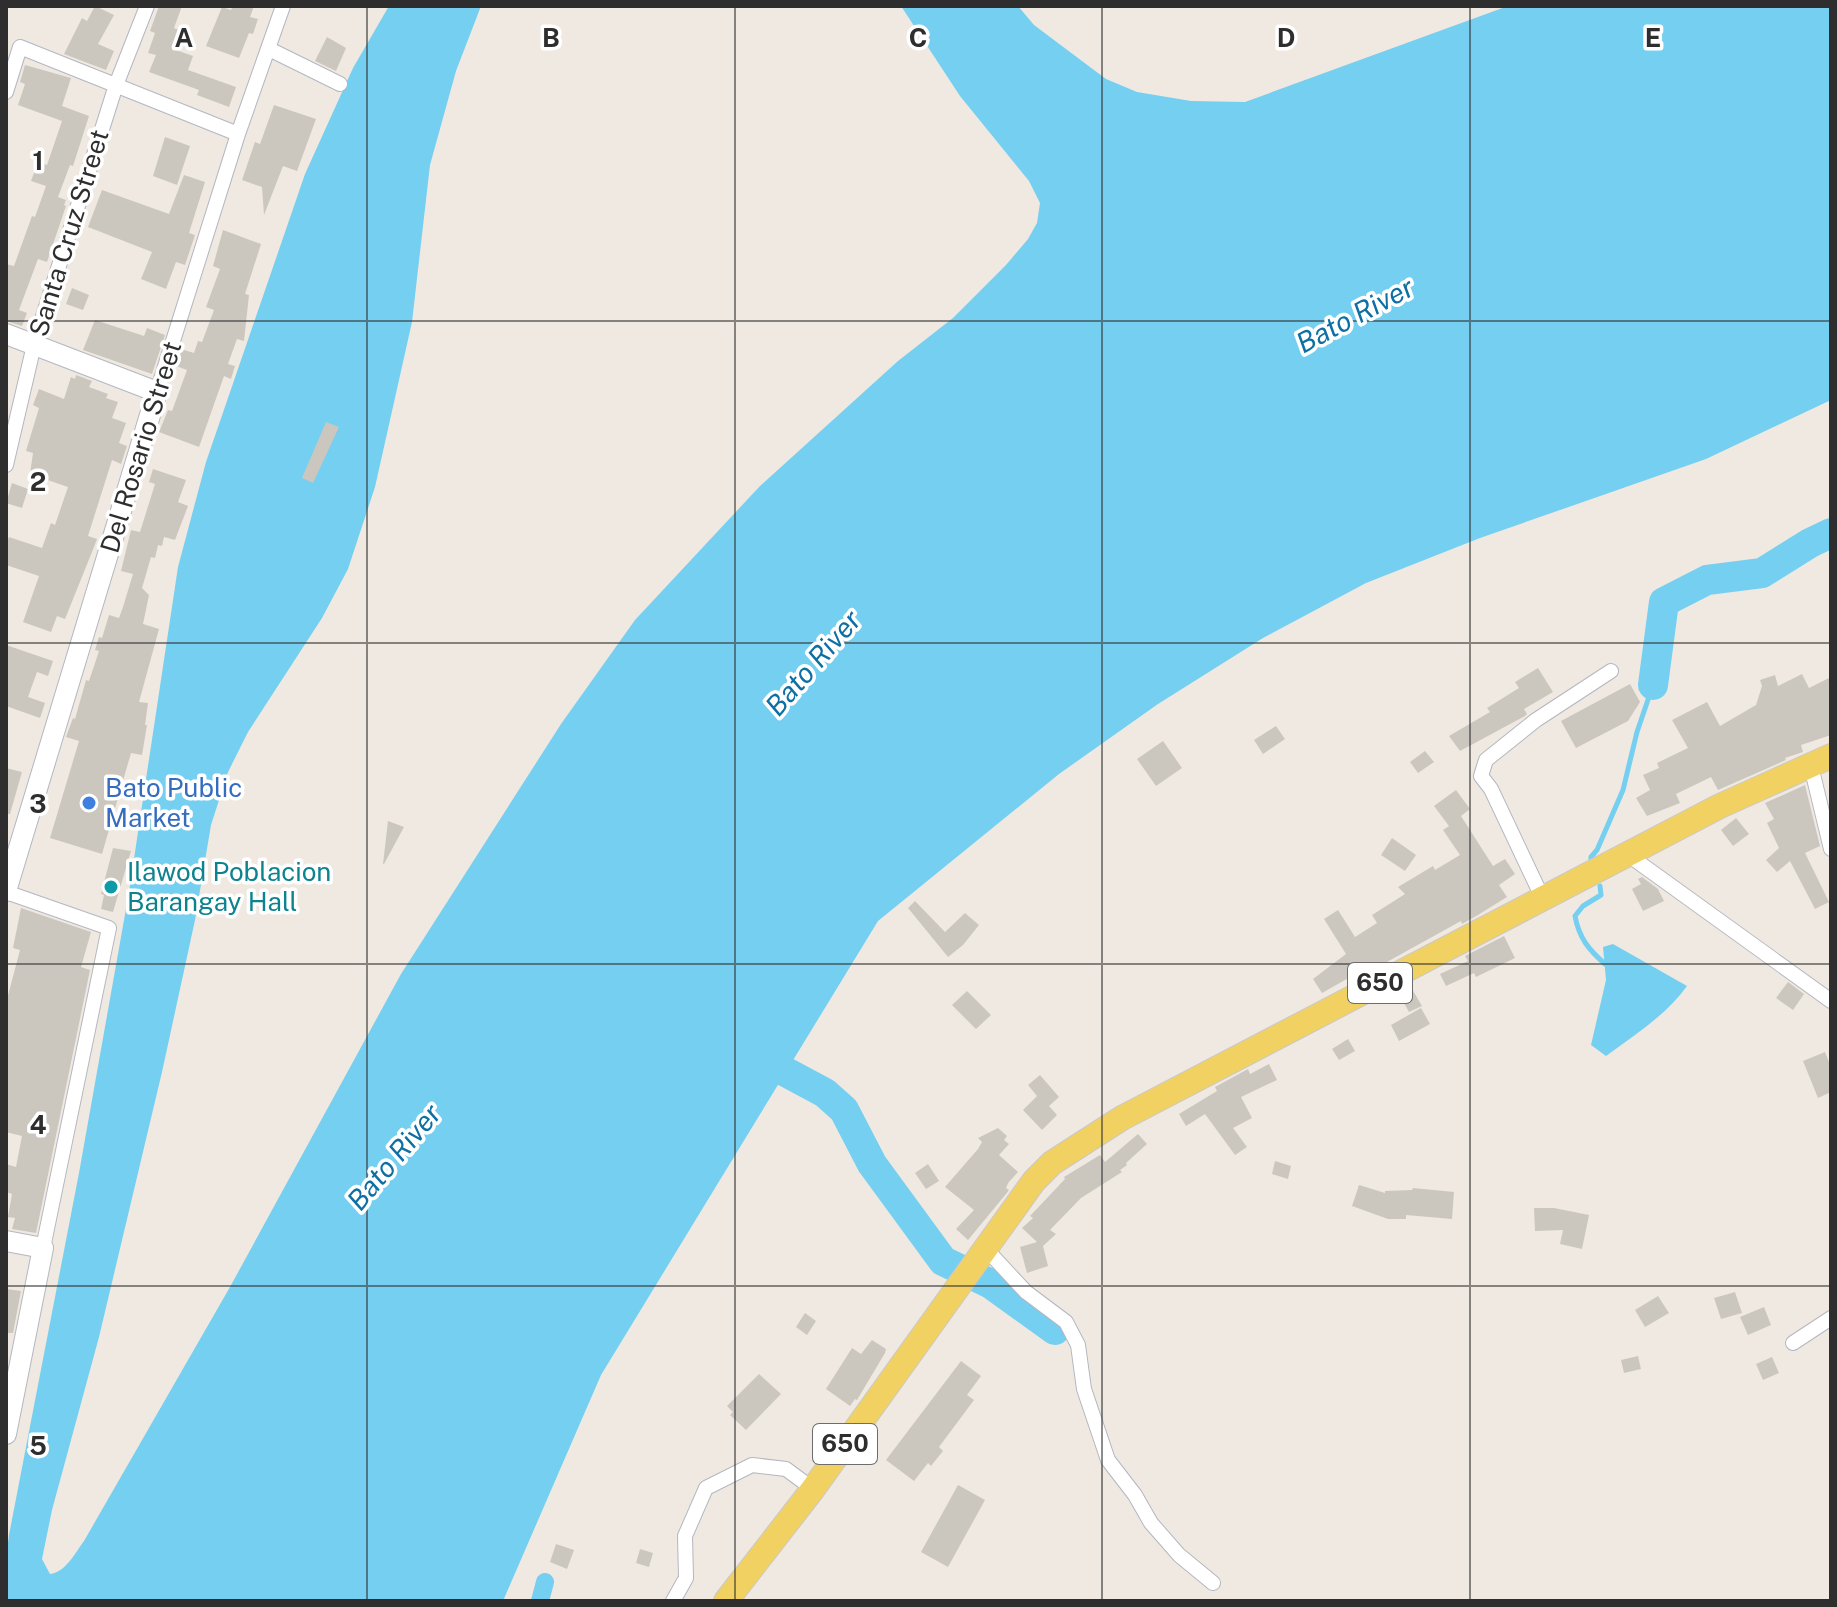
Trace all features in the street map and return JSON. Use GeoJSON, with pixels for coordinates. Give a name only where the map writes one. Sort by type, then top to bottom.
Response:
{"type":"FeatureCollection","features":[{"type":"Feature","properties":{"kind":"main road","name":"650"},"geometry":{"type":"LineString","coordinates":[[726,1601],[813,1489],[1034,1181],[1052,1163],[1122,1118],[1542,897],[1720,806],[1821,761]]}},
{"type":"Feature","properties":{"kind":"street","name":"Santa Cruz Street"},"geometry":{"type":"LineString","coordinates":[[6,465],[34,345],[116,85],[147,6]]}},
{"type":"Feature","properties":{"kind":"street","name":"Del Rosario Street"},"geometry":{"type":"LineString","coordinates":[[6,892],[157,392],[238,134],[283,6]]}},
{"type":"Feature","properties":{"kind":"street"},"geometry":{"type":"LineString","coordinates":[[6,92],[20,47],[238,134]]}},
{"type":"Feature","properties":{"kind":"street"},"geometry":{"type":"LineString","coordinates":[[269,49],[340,84]]}},
{"type":"Feature","properties":{"kind":"street"},"geometry":{"type":"LineString","coordinates":[[6,334],[157,392]]}},
{"type":"Feature","properties":{"kind":"street"},"geometry":{"type":"LineString","coordinates":[[1542,897],[1491,789],[1481,776],[1486,760],[1536,720],[1611,671]]}},
{"type":"Feature","properties":{"kind":"street"},"geometry":{"type":"LineString","coordinates":[[1821,761],[1831,849]]}},
{"type":"Feature","properties":{"kind":"street"},"geometry":{"type":"LineString","coordinates":[[1627,854],[1831,1001]]}},
{"type":"Feature","properties":{"kind":"street"},"geometry":{"type":"LineString","coordinates":[[6,892],[109,928],[6,1434]]}},
{"type":"Feature","properties":{"kind":"street"},"geometry":{"type":"LineString","coordinates":[[6,1241],[43,1248]]}},
{"type":"Feature","properties":{"kind":"street"},"geometry":{"type":"LineString","coordinates":[[974,1267],[1026,1292],[1066,1322],[1078,1345],[1084,1389],[1108,1460],[1135,1495],[1151,1523],[1179,1555],[1213,1583]]}},
{"type":"Feature","properties":{"kind":"street"},"geometry":{"type":"LineString","coordinates":[[1793,1343],[1831,1318]]}},
{"type":"Feature","properties":{"kind":"street"},"geometry":{"type":"LineString","coordinates":[[673,1601],[686,1578],[685,1536],[706,1488],[752,1465],[786,1469],[813,1489]]}},
{"type":"Feature","properties":{"kind":"water","name":"Bato River"},"geometry":{"type":"Polygon","coordinates":[[[389,6],[481,6],[456,71],[430,165],[412,322],[375,487],[348,569],[322,618],[248,732],[228,772],[211,825],[195,920],[162,1072],[99,1337],[52,1510],[42,1559],[50,1574],[65,1566],[84,1541],[230,1287],[401,974],[561,724],[635,620],[760,486],[898,361],[953,318],[1006,265],[1037,223],[1040,203],[1029,181],[960,96],[901,6],[1018,6],[1034,25],[1106,79],[1137,92],[1191,101],[1245,102],[1508,6],[1831,6],[1831,400],[1706,459],[1480,538],[1366,583],[1263,638],[1158,704],[1059,774],[878,921],[601,1375],[503,1601],[6,1601],[9,1535],[79,1173],[129,892],[178,567],[206,462],[305,174],[353,68],[389,6]]]}},
{"type":"Feature","properties":{"kind":"water"},"geometry":{"type":"Polygon","coordinates":[[[1613,944],[1687,986],[1660,1015],[1606,1056],[1591,1045],[1606,980],[1603,947],[1613,944]]]}},
{"type":"Feature","properties":{"kind":"building"},"geometry":{"type":"Polygon","coordinates":[[[95,6],[114,15],[98,44],[114,51],[106,70],[64,54],[82,18],[87,21],[95,6]]]}},
{"type":"Feature","properties":{"kind":"building"},"geometry":{"type":"Polygon","coordinates":[[[159,6],[182,6],[174,28],[181,31],[173,49],[193,56],[188,70],[236,87],[229,107],[197,95],[199,90],[149,72],[156,55],[148,53],[155,33],[150,31],[159,6]]]}},
{"type":"Feature","properties":{"kind":"building"},"geometry":{"type":"Polygon","coordinates":[[[233,6],[254,6],[250,17],[258,19],[239,58],[206,46],[222,7],[231,10],[233,6]]]}},
{"type":"Feature","properties":{"kind":"building"},"geometry":{"type":"Polygon","coordinates":[[[327,37],[346,48],[336,71],[315,61],[327,37]]]}},
{"type":"Feature","properties":{"kind":"building"},"geometry":{"type":"Polygon","coordinates":[[[25,65],[71,78],[62,106],[89,116],[73,166],[70,165],[58,197],[66,200],[66,206],[47,262],[38,259],[19,310],[27,313],[22,326],[6,321],[6,264],[14,266],[32,216],[35,217],[46,186],[31,181],[38,162],[47,165],[62,121],[18,105],[25,84],[20,82],[25,65]]]}},
{"type":"Feature","properties":{"kind":"building"},"geometry":{"type":"Polygon","coordinates":[[[274,105],[316,119],[297,171],[283,166],[264,215],[262,187],[242,180],[255,142],[260,144],[274,105]]]}},
{"type":"Feature","properties":{"kind":"building"},"geometry":{"type":"Polygon","coordinates":[[[165,137],[190,146],[177,185],[153,176],[165,137]]]}},
{"type":"Feature","properties":{"kind":"building"},"geometry":{"type":"Polygon","coordinates":[[[184,175],[205,182],[189,233],[195,235],[185,265],[176,262],[166,289],[141,279],[152,252],[88,227],[102,190],[169,214],[184,175]]]}},
{"type":"Feature","properties":{"kind":"building"},"geometry":{"type":"Polygon","coordinates":[[[223,230],[261,244],[245,294],[249,295],[244,341],[237,339],[228,364],[235,366],[231,379],[224,376],[199,447],[159,432],[168,410],[172,411],[187,370],[176,366],[181,349],[194,353],[198,341],[202,342],[214,310],[206,307],[220,269],[213,266],[223,230]]]}},
{"type":"Feature","properties":{"kind":"building"},"geometry":{"type":"Polygon","coordinates":[[[72,288],[89,295],[83,310],[66,304],[72,288]]]}},
{"type":"Feature","properties":{"kind":"building"},"geometry":{"type":"Polygon","coordinates":[[[95,320],[144,336],[147,328],[165,335],[152,374],[83,350],[95,320]]]}},
{"type":"Feature","properties":{"kind":"building"},"geometry":{"type":"Polygon","coordinates":[[[76,375],[92,381],[89,387],[108,394],[106,398],[118,402],[112,418],[126,423],[119,443],[127,446],[121,464],[112,460],[88,536],[97,539],[65,619],[57,616],[51,632],[23,622],[39,576],[6,565],[6,545],[9,537],[42,548],[51,523],[55,525],[68,487],[30,474],[33,453],[26,451],[39,408],[33,405],[39,389],[64,399],[71,377],[75,379],[76,375]]]}},
{"type":"Feature","properties":{"kind":"building"},"geometry":{"type":"Polygon","coordinates":[[[326,422],[339,427],[313,483],[302,478],[326,422]]]}},
{"type":"Feature","properties":{"kind":"building"},"geometry":{"type":"Polygon","coordinates":[[[153,469],[186,480],[178,502],[188,506],[175,540],[164,537],[155,558],[151,557],[142,588],[149,595],[143,624],[159,629],[139,702],[148,703],[147,725],[142,755],[131,753],[102,854],[50,838],[79,741],[66,737],[99,651],[95,650],[99,637],[102,638],[109,615],[119,618],[123,607],[133,574],[121,571],[131,530],[140,532],[155,484],[149,482],[153,469]]]}},
{"type":"Feature","properties":{"kind":"building"},"geometry":{"type":"Polygon","coordinates":[[[12,483],[28,489],[22,508],[6,503],[12,483]]]}},
{"type":"Feature","properties":{"kind":"building"},"geometry":{"type":"Polygon","coordinates":[[[6,645],[53,661],[48,676],[37,672],[28,697],[45,703],[40,718],[6,706],[6,645]]]}},
{"type":"Feature","properties":{"kind":"building"},"geometry":{"type":"Polygon","coordinates":[[[1538,668],[1553,692],[1524,709],[1525,716],[1460,751],[1449,736],[1490,712],[1487,708],[1519,688],[1515,682],[1538,668]]]}},
{"type":"Feature","properties":{"kind":"building"},"geometry":{"type":"Polygon","coordinates":[[[1802,674],[1809,688],[1831,677],[1831,735],[1801,745],[1803,752],[1718,790],[1711,777],[1676,794],[1680,803],[1647,816],[1636,798],[1650,790],[1643,775],[1659,768],[1657,763],[1688,748],[1672,720],[1707,702],[1720,726],[1756,705],[1762,686],[1760,680],[1775,675],[1778,686],[1802,674]]]}},
{"type":"Feature","properties":{"kind":"building"},"geometry":{"type":"Polygon","coordinates":[[[1630,684],[1640,702],[1628,721],[1576,748],[1561,721],[1630,684]]]}},
{"type":"Feature","properties":{"kind":"building"},"geometry":{"type":"Polygon","coordinates":[[[1276,726],[1285,739],[1263,754],[1254,740],[1276,726]]]}},
{"type":"Feature","properties":{"kind":"building"},"geometry":{"type":"Polygon","coordinates":[[[1163,741],[1182,768],[1156,786],[1137,759],[1163,741]]]}},
{"type":"Feature","properties":{"kind":"building"},"geometry":{"type":"Polygon","coordinates":[[[1425,751],[1434,762],[1418,773],[1410,762],[1425,751]]]}},
{"type":"Feature","properties":{"kind":"building"},"geometry":{"type":"Polygon","coordinates":[[[6,768],[22,772],[10,814],[6,814],[6,768]]]}},
{"type":"Feature","properties":{"kind":"building"},"geometry":{"type":"Polygon","coordinates":[[[1805,785],[1820,846],[1805,853],[1829,902],[1815,909],[1790,861],[1777,872],[1766,860],[1779,848],[1767,823],[1774,819],[1765,803],[1805,785]]]}},
{"type":"Feature","properties":{"kind":"building"},"geometry":{"type":"Polygon","coordinates":[[[1456,790],[1470,809],[1461,816],[1493,866],[1505,859],[1515,874],[1499,885],[1507,897],[1462,924],[1461,921],[1376,968],[1375,965],[1355,980],[1352,976],[1322,993],[1313,979],[1346,954],[1324,919],[1338,910],[1355,937],[1377,923],[1372,915],[1405,894],[1398,887],[1433,866],[1435,870],[1460,855],[1443,830],[1449,826],[1434,806],[1456,790]]]}},
{"type":"Feature","properties":{"kind":"building"},"geometry":{"type":"Polygon","coordinates":[[[1736,818],[1749,834],[1733,846],[1721,830],[1736,818]]]}},
{"type":"Feature","properties":{"kind":"building"},"geometry":{"type":"Polygon","coordinates":[[[388,821],[404,827],[383,864],[388,821]]]}},
{"type":"Feature","properties":{"kind":"building"},"geometry":{"type":"Polygon","coordinates":[[[1392,838],[1416,855],[1405,871],[1381,855],[1392,838]]]}},
{"type":"Feature","properties":{"kind":"building"},"geometry":{"type":"Polygon","coordinates":[[[113,848],[131,851],[113,912],[101,909],[104,895],[101,894],[113,848]]]}},
{"type":"Feature","properties":{"kind":"building"},"geometry":{"type":"Polygon","coordinates":[[[1642,877],[1658,889],[1664,901],[1643,911],[1632,889],[1641,884],[1638,879],[1642,877]]]}},
{"type":"Feature","properties":{"kind":"building"},"geometry":{"type":"Polygon","coordinates":[[[915,901],[945,932],[965,913],[979,925],[963,945],[948,957],[908,908],[915,901]]]}},
{"type":"Feature","properties":{"kind":"building"},"geometry":{"type":"Polygon","coordinates":[[[21,908],[91,932],[81,967],[90,970],[36,1233],[12,1229],[15,1218],[8,1217],[12,1194],[6,1192],[6,1164],[16,1167],[22,1136],[6,1132],[6,1003],[20,950],[13,948],[21,908]]]}},
{"type":"Feature","properties":{"kind":"building"},"geometry":{"type":"Polygon","coordinates":[[[1504,936],[1515,958],[1476,977],[1474,973],[1446,986],[1440,974],[1468,961],[1465,956],[1504,936]]]}},
{"type":"Feature","properties":{"kind":"building"},"geometry":{"type":"Polygon","coordinates":[[[1788,982],[1804,994],[1793,1010],[1776,998],[1788,982]]]}},
{"type":"Feature","properties":{"kind":"building"},"geometry":{"type":"Polygon","coordinates":[[[1412,989],[1422,1006],[1409,1012],[1400,996],[1412,989]]]}},
{"type":"Feature","properties":{"kind":"building"},"geometry":{"type":"Polygon","coordinates":[[[967,991],[991,1015],[976,1029],[952,1005],[967,991]]]}},
{"type":"Feature","properties":{"kind":"building"},"geometry":{"type":"Polygon","coordinates":[[[1421,1008],[1430,1024],[1399,1041],[1391,1025],[1421,1008]]]}},
{"type":"Feature","properties":{"kind":"building"},"geometry":{"type":"Polygon","coordinates":[[[1348,1039],[1355,1051],[1339,1060],[1332,1049],[1348,1039]]]}},
{"type":"Feature","properties":{"kind":"building"},"geometry":{"type":"Polygon","coordinates":[[[1825,1052],[1831,1067],[1831,1092],[1818,1098],[1803,1061],[1825,1052]]]}},
{"type":"Feature","properties":{"kind":"building"},"geometry":{"type":"Polygon","coordinates":[[[1269,1064],[1277,1080],[1241,1097],[1252,1118],[1233,1128],[1247,1147],[1235,1155],[1205,1114],[1186,1126],[1179,1114],[1217,1091],[1215,1087],[1248,1069],[1250,1074],[1269,1064]]]}},
{"type":"Feature","properties":{"kind":"building"},"geometry":{"type":"Polygon","coordinates":[[[1040,1075],[1059,1097],[1049,1106],[1057,1115],[1042,1130],[1023,1110],[1037,1096],[1028,1085],[1040,1075]]]}},
{"type":"Feature","properties":{"kind":"building"},"geometry":{"type":"Polygon","coordinates":[[[998,1128],[1007,1136],[1004,1140],[1009,1144],[999,1155],[1018,1172],[1008,1183],[1006,1188],[1009,1190],[968,1240],[956,1229],[974,1210],[945,1187],[978,1149],[982,1142],[978,1138],[998,1128]]]}},
{"type":"Feature","properties":{"kind":"building"},"geometry":{"type":"Polygon","coordinates":[[[1138,1134],[1147,1144],[1126,1163],[1120,1170],[1122,1172],[1081,1198],[1050,1230],[1056,1234],[1043,1246],[1048,1266],[1027,1273],[1020,1247],[1037,1242],[1022,1228],[1033,1218],[1030,1216],[1064,1177],[1100,1155],[1105,1162],[1138,1134]]]}},
{"type":"Feature","properties":{"kind":"building"},"geometry":{"type":"Polygon","coordinates":[[[1275,1161],[1291,1166],[1288,1179],[1272,1174],[1275,1161]]]}},
{"type":"Feature","properties":{"kind":"building"},"geometry":{"type":"Polygon","coordinates":[[[928,1164],[939,1181],[926,1189],[915,1173],[928,1164]]]}},
{"type":"Feature","properties":{"kind":"building"},"geometry":{"type":"Polygon","coordinates":[[[1359,1185],[1385,1193],[1413,1188],[1454,1192],[1452,1219],[1406,1215],[1406,1219],[1388,1219],[1352,1206],[1359,1185]]]}},
{"type":"Feature","properties":{"kind":"building"},"geometry":{"type":"Polygon","coordinates":[[[1534,1208],[1554,1208],[1589,1215],[1582,1249],[1560,1244],[1563,1230],[1535,1231],[1534,1208]]]}},
{"type":"Feature","properties":{"kind":"building"},"geometry":{"type":"Polygon","coordinates":[[[6,1289],[21,1291],[13,1333],[6,1333],[6,1289]]]}},
{"type":"Feature","properties":{"kind":"building"},"geometry":{"type":"Polygon","coordinates":[[[1735,1292],[1742,1313],[1721,1319],[1714,1298],[1735,1292]]]}},
{"type":"Feature","properties":{"kind":"building"},"geometry":{"type":"Polygon","coordinates":[[[1658,1296],[1669,1313],[1645,1327],[1635,1310],[1658,1296]]]}},
{"type":"Feature","properties":{"kind":"building"},"geometry":{"type":"Polygon","coordinates":[[[1764,1307],[1771,1325],[1748,1335],[1740,1317],[1764,1307]]]}},
{"type":"Feature","properties":{"kind":"building"},"geometry":{"type":"Polygon","coordinates":[[[805,1313],[816,1321],[807,1335],[796,1327],[805,1313]]]}},
{"type":"Feature","properties":{"kind":"building"},"geometry":{"type":"Polygon","coordinates":[[[872,1340],[886,1349],[885,1353],[857,1400],[850,1406],[826,1389],[852,1348],[861,1354],[872,1340]]]}},
{"type":"Feature","properties":{"kind":"building"},"geometry":{"type":"Polygon","coordinates":[[[1638,1356],[1641,1369],[1624,1373],[1621,1360],[1638,1356]]]}},
{"type":"Feature","properties":{"kind":"building"},"geometry":{"type":"Polygon","coordinates":[[[1772,1357],[1779,1373],[1763,1380],[1756,1364],[1772,1357]]]}},
{"type":"Feature","properties":{"kind":"building"},"geometry":{"type":"Polygon","coordinates":[[[961,1361],[981,1376],[967,1395],[974,1400],[939,1447],[943,1451],[931,1466],[928,1463],[914,1481],[886,1460],[961,1361]]]}},
{"type":"Feature","properties":{"kind":"building"},"geometry":{"type":"Polygon","coordinates":[[[759,1374],[781,1394],[746,1430],[730,1415],[733,1412],[727,1406],[759,1374]]]}},
{"type":"Feature","properties":{"kind":"building"},"geometry":{"type":"Polygon","coordinates":[[[958,1485],[985,1500],[948,1567],[921,1552],[958,1485]]]}},
{"type":"Feature","properties":{"kind":"building"},"geometry":{"type":"Polygon","coordinates":[[[556,1544],[574,1550],[567,1569],[550,1562],[556,1544]]]}},
{"type":"Feature","properties":{"kind":"building"},"geometry":{"type":"Polygon","coordinates":[[[640,1549],[653,1553],[649,1567],[636,1563],[640,1549]]]}},
{"type":"Feature","properties":{"kind":"waterway"},"geometry":{"type":"LineString","coordinates":[[1653,685],[1664,602],[1707,580],[1762,573],[1831,533]]}},
{"type":"Feature","properties":{"kind":"waterway"},"geometry":{"type":"LineString","coordinates":[[1591,863],[1591,857],[1623,790],[1637,732],[1653,685]]}},
{"type":"Feature","properties":{"kind":"waterway"},"geometry":{"type":"LineString","coordinates":[[1600,886],[1601,895],[1583,906],[1575,916],[1586,943],[1605,964]]}},
{"type":"Feature","properties":{"kind":"waterway"},"geometry":{"type":"LineString","coordinates":[[752,1054],[825,1093],[844,1110],[872,1164],[943,1261],[991,1284],[1055,1330]]}},
{"type":"Feature","properties":{"kind":"waterway"},"geometry":{"type":"LineString","coordinates":[[540,1601],[545,1582]]}},
{"type":"Feature","properties":{"kind":"place","name":"Bato Public Market"},"geometry":{"type":"Point","coordinates":[89,803]}},
{"type":"Feature","properties":{"kind":"place","name":"Ilawod Poblacion Barangay Hall"},"geometry":{"type":"Point","coordinates":[111,887]}}]}
